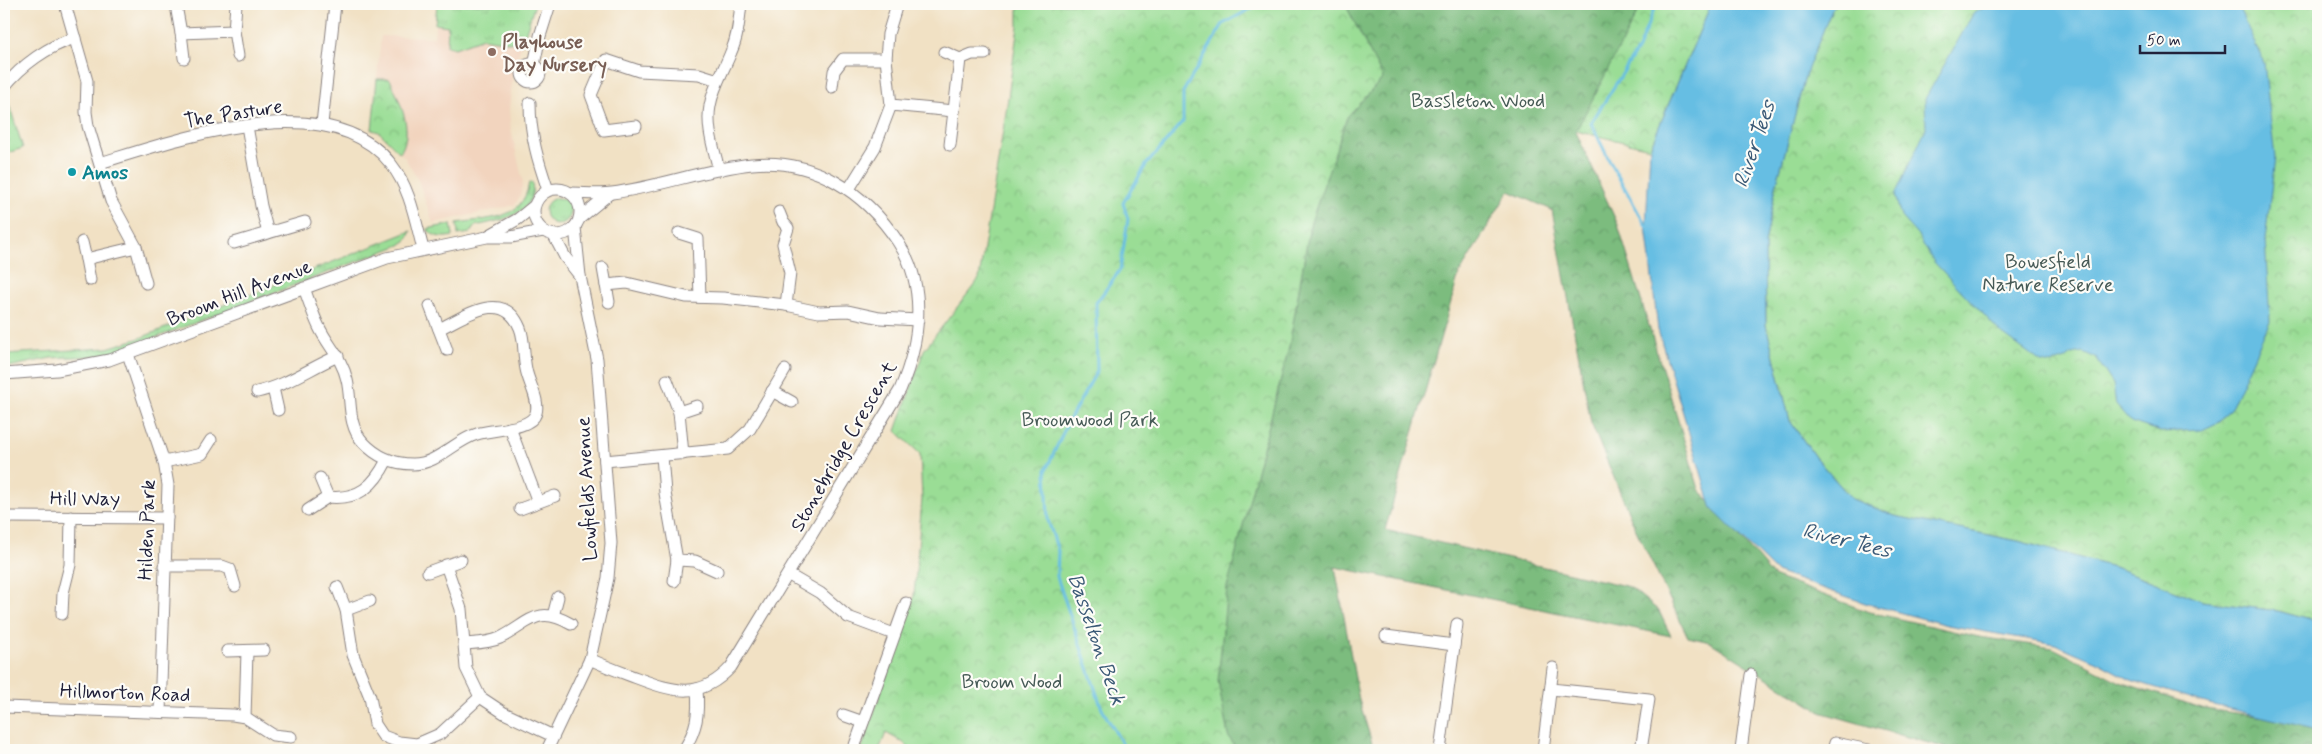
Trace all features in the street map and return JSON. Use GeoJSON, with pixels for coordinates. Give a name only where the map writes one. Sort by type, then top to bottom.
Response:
{"type":"FeatureCollection","features":[{"type":"Feature","properties":{"kind":"street"},"geometry":{"type":"LineString","coordinates":[[65,4],[76,38],[86,81],[88,126],[111,201],[136,247],[146,283]]}},
{"type":"Feature","properties":{"kind":"street"},"geometry":{"type":"LineString","coordinates":[[236,4],[234,30],[238,56]]}},
{"type":"Feature","properties":{"kind":"street"},"geometry":{"type":"LineString","coordinates":[[322,124],[335,4]]}},
{"type":"Feature","properties":{"kind":"street"},"geometry":{"type":"LineString","coordinates":[[534,64],[550,4]]}},
{"type":"Feature","properties":{"kind":"street"},"geometry":{"type":"LineString","coordinates":[[718,170],[709,130],[710,106],[718,80],[732,52],[739,28],[741,4]]}},
{"type":"Feature","properties":{"kind":"street"},"geometry":{"type":"LineString","coordinates":[[849,189],[875,147],[891,105],[886,58],[888,34],[897,4]]}},
{"type":"Feature","properties":{"kind":"street"},"geometry":{"type":"LineString","coordinates":[[177,11],[182,33],[184,58]]}},
{"type":"Feature","properties":{"kind":"street"},"geometry":{"type":"LineString","coordinates":[[182,33],[234,30]]}},
{"type":"Feature","properties":{"kind":"street"},"geometry":{"type":"LineString","coordinates":[[6,80],[46,50],[60,42],[76,38]]}},
{"type":"Feature","properties":{"kind":"street"},"geometry":{"type":"LineString","coordinates":[[944,52],[960,59],[972,54],[985,54]]}},
{"type":"Feature","properties":{"kind":"street"},"geometry":{"type":"LineString","coordinates":[[832,87],[834,72],[843,60],[886,58]]}},
{"type":"Feature","properties":{"kind":"street"},"geometry":{"type":"LineString","coordinates":[[950,145],[960,59]]}},
{"type":"Feature","properties":{"kind":"street"},"geometry":{"type":"LineString","coordinates":[[636,126],[604,130],[591,95],[606,60],[639,71],[699,74],[718,80]]}},
{"type":"Feature","properties":{"kind":"street"},"geometry":{"type":"LineString","coordinates":[[530,103],[530,124],[535,155],[548,190]]}},
{"type":"Feature","properties":{"kind":"street"},"geometry":{"type":"LineString","coordinates":[[891,105],[954,112]]}},
{"type":"Feature","properties":{"kind":"street","name":"The Pasture"},"geometry":{"type":"LineString","coordinates":[[100,163],[196,136],[248,126],[283,122],[322,124],[336,127],[364,139],[391,164],[404,183],[412,204],[423,249]]}},
{"type":"Feature","properties":{"kind":"street"},"geometry":{"type":"LineString","coordinates":[[248,126],[261,206],[268,233]]}},
{"type":"Feature","properties":{"kind":"street","name":"Stonebridge Crescent"},"geometry":{"type":"LineString","coordinates":[[570,193],[609,194],[718,170],[755,164],[791,166],[823,175],[849,189],[885,222],[901,247],[914,284],[918,320],[914,355],[900,390],[789,574],[731,667],[721,678],[697,690],[668,690],[590,659]]}},
{"type":"Feature","properties":{"kind":"street"},"geometry":{"type":"LineString","coordinates":[[557,189],[570,193],[577,201],[580,209],[577,222],[566,234],[554,236],[543,231],[537,224],[533,214],[534,206],[541,194],[548,190],[557,189]]}},
{"type":"Feature","properties":{"kind":"street","name":"Stonebridge Crescent"},"geometry":{"type":"LineString","coordinates":[[577,222],[609,194]]}},
{"type":"Feature","properties":{"kind":"street","name":"Broom Hill Avenue"},"geometry":{"type":"LineString","coordinates":[[487,237],[518,219],[534,206]]}},
{"type":"Feature","properties":{"kind":"street"},"geometry":{"type":"LineString","coordinates":[[779,212],[788,228],[783,244],[790,273],[786,305]]}},
{"type":"Feature","properties":{"kind":"street"},"geometry":{"type":"LineString","coordinates":[[234,243],[305,222]]}},
{"type":"Feature","properties":{"kind":"street","name":"Lowfields Avenue"},"geometry":{"type":"LineString","coordinates":[[547,750],[590,659],[608,578],[610,522],[598,359],[580,276],[577,222]]}},
{"type":"Feature","properties":{"kind":"street","name":"Broom Hill Avenue"},"geometry":{"type":"LineString","coordinates":[[4,374],[75,367],[128,354],[372,262],[423,249],[487,237],[511,237],[543,231]]}},
{"type":"Feature","properties":{"kind":"street"},"geometry":{"type":"LineString","coordinates":[[679,234],[698,239],[700,298]]}},
{"type":"Feature","properties":{"kind":"street","name":"Lowfields Avenue"},"geometry":{"type":"LineString","coordinates":[[554,236],[565,257],[580,276]]}},
{"type":"Feature","properties":{"kind":"street"},"geometry":{"type":"LineString","coordinates":[[82,242],[90,280]]}},
{"type":"Feature","properties":{"kind":"street"},"geometry":{"type":"LineString","coordinates":[[86,259],[136,247]]}},
{"type":"Feature","properties":{"kind":"street"},"geometry":{"type":"LineString","coordinates":[[603,268],[609,302]]}},
{"type":"Feature","properties":{"kind":"street"},"geometry":{"type":"LineString","coordinates":[[606,285],[627,283],[662,293],[700,298],[786,305],[819,312],[858,312],[880,318],[918,320]]}},
{"type":"Feature","properties":{"kind":"street"},"geometry":{"type":"LineString","coordinates":[[304,288],[320,328],[338,356],[347,382],[350,410],[356,431],[361,440],[374,452],[387,460],[415,464],[428,462],[466,438],[479,433],[524,424],[532,419],[536,413],[536,403],[527,377],[520,328],[514,318],[506,312],[485,307],[439,329]]}},
{"type":"Feature","properties":{"kind":"street"},"geometry":{"type":"LineString","coordinates":[[430,306],[447,350]]}},
{"type":"Feature","properties":{"kind":"street","name":"Hilden Park"},"geometry":{"type":"LineString","coordinates":[[128,354],[164,462],[168,485],[160,712]]}},
{"type":"Feature","properties":{"kind":"street"},"geometry":{"type":"LineString","coordinates":[[256,392],[273,388],[338,356]]}},
{"type":"Feature","properties":{"kind":"street"},"geometry":{"type":"LineString","coordinates":[[606,461],[728,449],[750,429],[785,370]]}},
{"type":"Feature","properties":{"kind":"street"},"geometry":{"type":"LineString","coordinates":[[667,380],[679,412],[684,454]]}},
{"type":"Feature","properties":{"kind":"street"},"geometry":{"type":"LineString","coordinates":[[273,388],[278,410]]}},
{"type":"Feature","properties":{"kind":"street"},"geometry":{"type":"LineString","coordinates":[[772,391],[792,402]]}},
{"type":"Feature","properties":{"kind":"street"},"geometry":{"type":"LineString","coordinates":[[679,412],[697,406]]}},
{"type":"Feature","properties":{"kind":"street"},"geometry":{"type":"LineString","coordinates":[[510,428],[538,502]]}},
{"type":"Feature","properties":{"kind":"street"},"geometry":{"type":"LineString","coordinates":[[164,462],[202,454],[211,440]]}},
{"type":"Feature","properties":{"kind":"street"},"geometry":{"type":"LineString","coordinates":[[662,456],[664,493],[677,560],[674,582]]}},
{"type":"Feature","properties":{"kind":"street"},"geometry":{"type":"LineString","coordinates":[[308,510],[328,497],[339,498],[358,493],[379,476],[387,460]]}},
{"type":"Feature","properties":{"kind":"street"},"geometry":{"type":"LineString","coordinates":[[320,478],[328,497]]}},
{"type":"Feature","properties":{"kind":"street"},"geometry":{"type":"LineString","coordinates":[[520,509],[555,496]]}},
{"type":"Feature","properties":{"kind":"street","name":"Hill Way"},"geometry":{"type":"LineString","coordinates":[[4,517],[167,518]]}},
{"type":"Feature","properties":{"kind":"street"},"geometry":{"type":"LineString","coordinates":[[62,614],[63,593],[70,566],[71,517]]}},
{"type":"Feature","properties":{"kind":"street"},"geometry":{"type":"LineString","coordinates":[[428,572],[460,560]]}},
{"type":"Feature","properties":{"kind":"street"},"geometry":{"type":"LineString","coordinates":[[677,560],[695,561],[717,571]]}},
{"type":"Feature","properties":{"kind":"street"},"geometry":{"type":"LineString","coordinates":[[446,565],[461,609],[466,668],[480,696],[504,713],[553,736]]}},
{"type":"Feature","properties":{"kind":"street"},"geometry":{"type":"LineString","coordinates":[[164,566],[222,566],[230,569],[235,586]]}},
{"type":"Feature","properties":{"kind":"street"},"geometry":{"type":"LineString","coordinates":[[789,574],[820,593],[848,617],[894,634]]}},
{"type":"Feature","properties":{"kind":"street"},"geometry":{"type":"LineString","coordinates":[[337,587],[346,610],[353,655],[370,697],[375,724],[383,736],[399,742],[417,744],[440,734],[480,696]]}},
{"type":"Feature","properties":{"kind":"street"},"geometry":{"type":"LineString","coordinates":[[553,616],[558,598]]}},
{"type":"Feature","properties":{"kind":"street"},"geometry":{"type":"LineString","coordinates":[[346,610],[370,600]]}},
{"type":"Feature","properties":{"kind":"street"},"geometry":{"type":"LineString","coordinates":[[855,745],[906,603]]}},
{"type":"Feature","properties":{"kind":"street"},"geometry":{"type":"LineString","coordinates":[[465,644],[498,639],[536,617],[553,616],[571,624]]}},
{"type":"Feature","properties":{"kind":"street"},"geometry":{"type":"LineString","coordinates":[[1440,750],[1456,624]]}},
{"type":"Feature","properties":{"kind":"street"},"geometry":{"type":"LineString","coordinates":[[1386,636],[1454,645]]}},
{"type":"Feature","properties":{"kind":"street"},"geometry":{"type":"LineString","coordinates":[[245,717],[247,650]]}},
{"type":"Feature","properties":{"kind":"street"},"geometry":{"type":"LineString","coordinates":[[227,651],[264,650]]}},
{"type":"Feature","properties":{"kind":"street"},"geometry":{"type":"LineString","coordinates":[[1543,750],[1553,668]]}},
{"type":"Feature","properties":{"kind":"street"},"geometry":{"type":"LineString","coordinates":[[1741,750],[1751,675]]}},
{"type":"Feature","properties":{"kind":"street"},"geometry":{"type":"LineString","coordinates":[[1551,688],[1649,699],[1641,750]]}},
{"type":"Feature","properties":{"kind":"street"},"geometry":{"type":"LineString","coordinates":[[684,750],[691,738],[698,718],[697,690]]}},
{"type":"Feature","properties":{"kind":"street","name":"Hillmorton Road"},"geometry":{"type":"LineString","coordinates":[[4,706],[245,717],[273,735],[291,737]]}},
{"type":"Feature","properties":{"kind":"street"},"geometry":{"type":"LineString","coordinates":[[843,715],[863,722]]}},
{"type":"Feature","properties":{"kind":"street"},"geometry":{"type":"LineString","coordinates":[[1834,750],[1835,743],[1869,750]]}},
{"type":"Feature","properties":{"kind":"shaded area"},"geometry":{"type":"Polygon","coordinates":[[[437,4],[535,4],[513,71],[509,110],[511,130],[523,182],[520,196],[515,205],[433,223],[418,180],[405,158],[379,132],[372,130],[381,36],[434,37],[437,4]]]}},
{"type":"Feature","properties":{"kind":"green space"},"geometry":{"type":"Polygon","coordinates":[[[437,4],[535,4],[522,44],[483,38],[455,48],[447,46],[448,26],[435,24],[437,4]]]}},
{"type":"Feature","properties":{"kind":"green space","name":"Broomwood Park"},"geometry":{"type":"Polygon","coordinates":[[[1018,4],[1345,4],[1383,78],[1347,117],[1310,225],[1289,347],[1227,587],[1218,681],[1228,736],[1237,750],[910,750],[904,743],[886,733],[879,750],[861,750],[914,596],[922,499],[920,454],[896,431],[924,350],[979,279],[1006,112],[1018,26],[1018,4]]]}},
{"type":"Feature","properties":{"kind":"green space","name":"Bassleton Wood"},"geometry":{"type":"Polygon","coordinates":[[[1345,4],[1642,4],[1576,132],[1618,225],[1699,489],[1773,576],[1869,612],[1979,637],[2053,648],[2120,682],[2205,709],[2318,724],[2318,750],[1953,750],[1823,713],[1710,642],[1688,637],[1636,530],[1591,423],[1552,210],[1509,191],[1459,274],[1385,530],[1630,587],[1659,611],[1671,636],[1335,567],[1359,700],[1374,750],[1237,750],[1228,736],[1218,681],[1227,587],[1289,347],[1310,225],[1347,117],[1383,78],[1345,4]]]}},
{"type":"Feature","properties":{"kind":"green space"},"geometry":{"type":"Polygon","coordinates":[[[1642,4],[1711,4],[1650,148],[1576,131],[1642,4]]]}},
{"type":"Feature","properties":{"kind":"green space","name":"Bowesfield Nature Reserve"},"geometry":{"type":"Polygon","coordinates":[[[1834,4],[2318,4],[2318,622],[2278,611],[2202,601],[2117,568],[2018,541],[1895,516],[1852,499],[1815,457],[1790,421],[1766,325],[1765,244],[1776,186],[1806,72],[1834,4]]]}},
{"type":"Feature","properties":{"kind":"green space"},"geometry":{"type":"Polygon","coordinates":[[[377,79],[390,79],[401,106],[406,125],[406,135],[400,153],[379,132],[372,130],[377,79]]]}},
{"type":"Feature","properties":{"kind":"green space"},"geometry":{"type":"Polygon","coordinates":[[[6,95],[23,148],[4,154],[4,98],[6,95]]]}},
{"type":"Feature","properties":{"kind":"green space"},"geometry":{"type":"Polygon","coordinates":[[[532,182],[532,193],[529,202],[523,209],[505,219],[475,226],[470,233],[458,235],[457,223],[492,218],[512,211],[520,205],[529,183],[532,182]]]}},
{"type":"Feature","properties":{"kind":"green space"},"geometry":{"type":"Polygon","coordinates":[[[558,198],[567,202],[571,211],[567,220],[558,224],[549,220],[545,211],[549,202],[558,198]]]}},
{"type":"Feature","properties":{"kind":"green space"},"geometry":{"type":"Polygon","coordinates":[[[451,224],[453,236],[439,237],[427,229],[451,224]]]}},
{"type":"Feature","properties":{"kind":"green space"},"geometry":{"type":"Polygon","coordinates":[[[411,231],[407,240],[400,245],[123,350],[98,356],[51,358],[4,368],[4,354],[107,348],[140,338],[411,231]]]}},
{"type":"Feature","properties":{"kind":"water","name":"River Tees"},"geometry":{"type":"Polygon","coordinates":[[[1711,4],[1834,4],[1806,73],[1776,186],[1765,244],[1766,325],[1790,421],[1815,457],[1852,499],[1895,516],[2018,541],[2117,568],[2202,601],[2278,611],[2318,622],[2318,730],[2209,704],[2131,680],[2097,662],[2055,644],[1947,625],[1868,604],[1776,572],[1712,509],[1658,330],[1646,226],[1650,148],[1711,4]]]}},
{"type":"Feature","properties":{"kind":"water"},"geometry":{"type":"Polygon","coordinates":[[[1990,4],[2237,4],[2264,63],[2275,158],[2265,240],[2270,321],[2232,406],[2219,422],[2202,430],[2161,432],[2131,422],[2116,405],[2113,384],[2096,358],[2083,352],[2071,354],[2063,360],[2051,364],[2041,362],[2001,333],[1934,262],[1918,236],[1901,217],[1895,195],[1926,128],[1925,99],[1973,14],[1990,4]]]}},
{"type":"Feature","properties":{"kind":"waterway","name":"Basselton Beck"},"geometry":{"type":"LineString","coordinates":[[1131,750],[1124,747],[1102,709],[1057,577],[1058,551],[1048,520],[1046,470],[1068,422],[1097,371],[1096,303],[1120,270],[1128,219],[1123,203],[1146,165],[1183,122],[1183,92],[1223,24],[1259,4]]}},
{"type":"Feature","properties":{"kind":"waterway","name":"Basselton Beck"},"geometry":{"type":"LineString","coordinates":[[1649,228],[1646,226],[1609,160],[1591,123],[1638,49],[1656,4]]}},
{"type":"Feature","properties":{"kind":"place","name":"Playhouse Day Nursery"},"geometry":{"type":"Point","coordinates":[492,52]}},
{"type":"Feature","properties":{"kind":"place","name":"Amos"},"geometry":{"type":"Point","coordinates":[72,172]}},
{"type":"Feature","properties":{"kind":"park label","name":"Broom Wood"},"geometry":{"type":"Point","coordinates":[1012,681]}}]}
